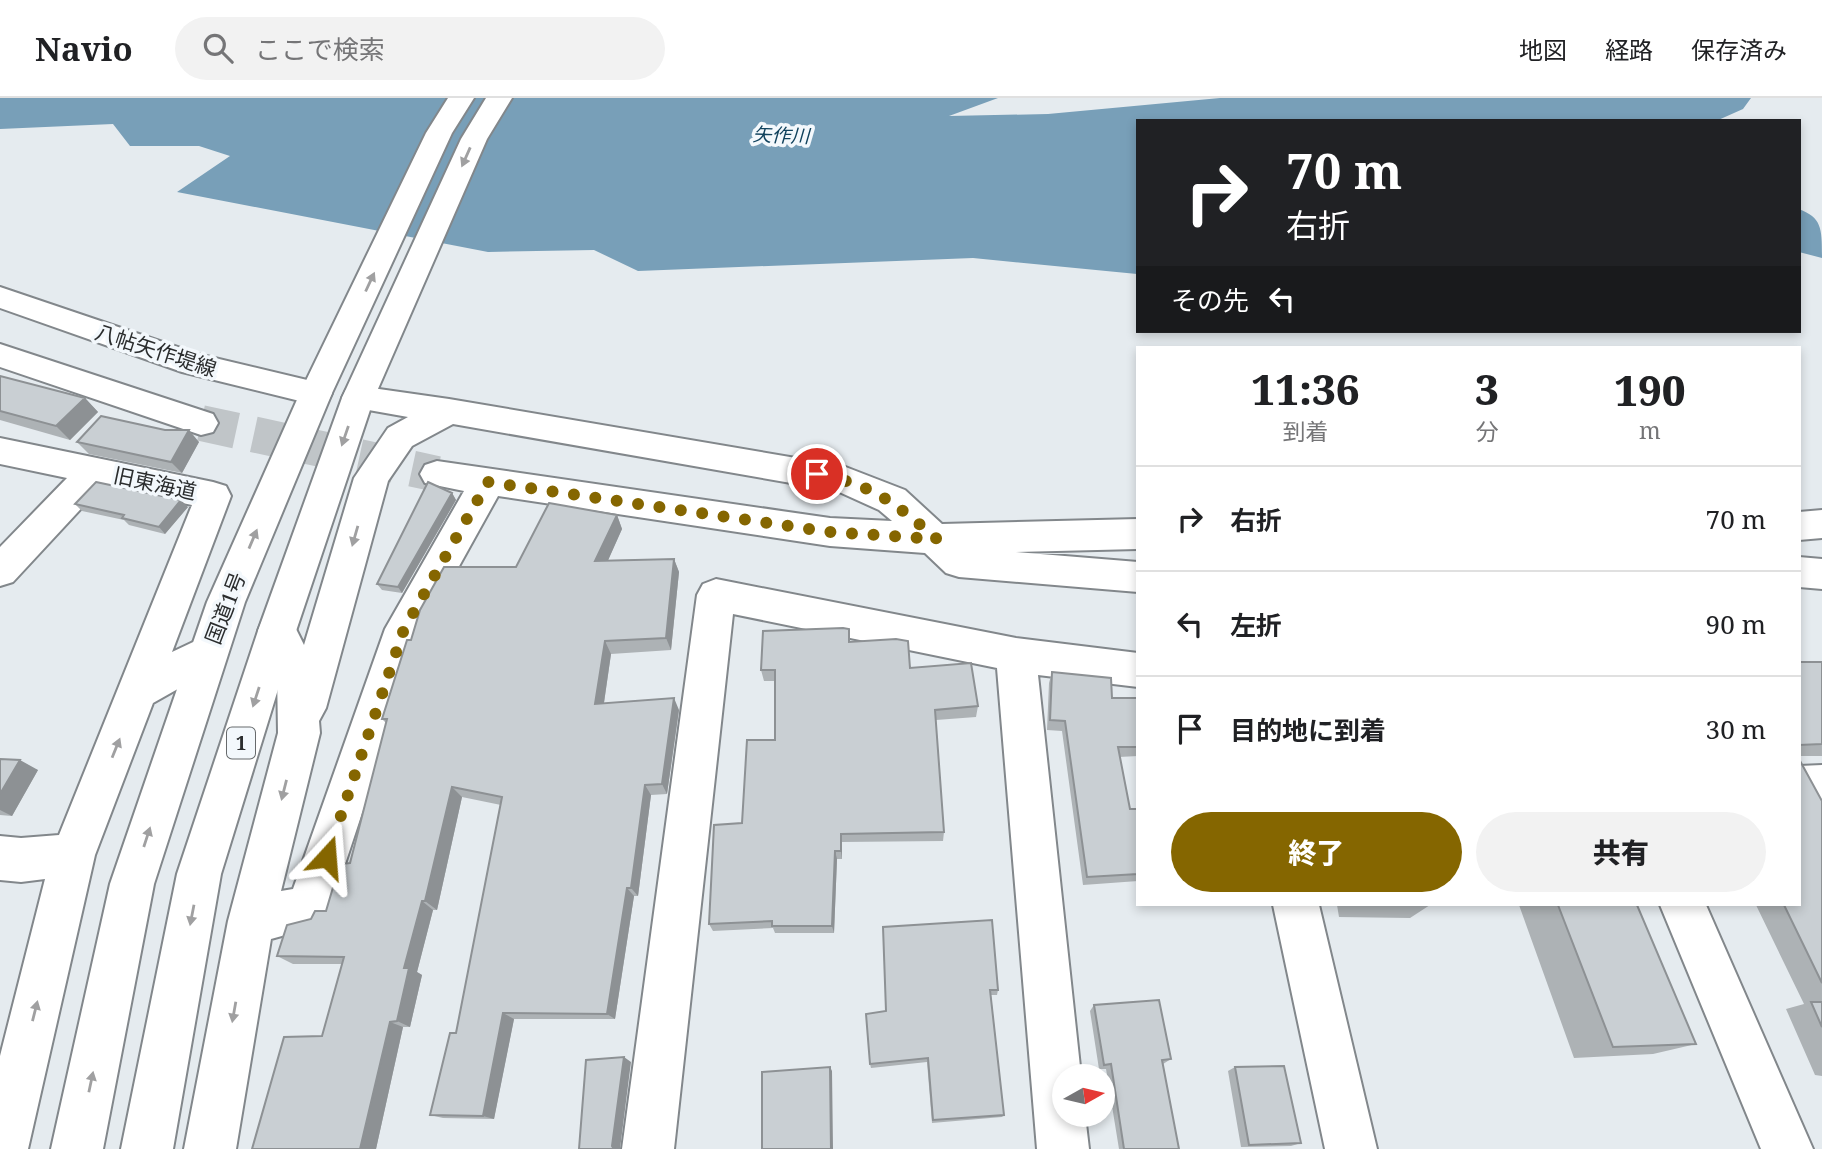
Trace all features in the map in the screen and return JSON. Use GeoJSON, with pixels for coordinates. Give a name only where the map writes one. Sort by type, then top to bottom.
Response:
{"type":"FeatureCollection","features":[{"type":"Feature","properties":{"kind":"main road","name":"国道1号"},"geometry":{"type":"LineString","coordinates":[[360,347],[439,133],[461,98]]}},
{"type":"Feature","properties":{"kind":"main road","name":"国道1号"},"geometry":{"type":"LineString","coordinates":[[77,1149],[132,884],[226,602],[337,396],[360,347],[499,98]]}},
{"type":"Feature","properties":{"kind":"main road","name":"八帖矢作堤線"},"geometry":{"type":"LineString","coordinates":[[0,297],[193,364],[337,396],[449,411],[843,479],[892,500],[959,562],[1136,577]]}},
{"type":"Feature","properties":{"kind":"main road"},"geometry":{"type":"LineString","coordinates":[[0,355],[201,423]]}},
{"type":"Feature","properties":{"kind":"main road","name":"国道1号"},"geometry":{"type":"LineString","coordinates":[[147,1149],[199,874],[277,631],[337,396]]}},
{"type":"Feature","properties":{"kind":"main road"},"geometry":{"type":"LineString","coordinates":[[210,1149],[251,921],[299,733],[371,478],[401,437],[449,411]]}},
{"type":"Feature","properties":{"kind":"main road","name":"旧東海道"},"geometry":{"type":"LineString","coordinates":[[0,450],[214,496],[139,690]]}},
{"type":"Feature","properties":{"kind":"main road"},"geometry":{"type":"LineString","coordinates":[[0,571],[96,470]]}},
{"type":"Feature","properties":{"kind":"main road"},"geometry":{"type":"LineString","coordinates":[[437,474],[830,532],[937,539],[1136,534]]}},
{"type":"Feature","properties":{"kind":"main road"},"geometry":{"type":"LineString","coordinates":[[251,921],[309,908],[404,629],[488,482]]}},
{"type":"Feature","properties":{"kind":"main road"},"geometry":{"type":"LineString","coordinates":[[1801,526],[1822,524]]}},
{"type":"Feature","properties":{"kind":"main road"},"geometry":{"type":"LineString","coordinates":[[1801,572],[1822,573]]}},
{"type":"Feature","properties":{"kind":"main road"},"geometry":{"type":"LineString","coordinates":[[648,1149],[716,595],[1016,655],[1136,670]]}},
{"type":"Feature","properties":{"kind":"main road"},"geometry":{"type":"LineString","coordinates":[[277,631],[298,670],[299,733]]}},
{"type":"Feature","properties":{"kind":"main road"},"geometry":{"type":"LineString","coordinates":[[2,1149],[73,855],[139,690],[208,652]]}},
{"type":"Feature","properties":{"kind":"main road"},"geometry":{"type":"LineString","coordinates":[[1016,655],[1063,1149]]}},
{"type":"Feature","properties":{"kind":"main road"},"geometry":{"type":"LineString","coordinates":[[1801,786],[1822,785]]}},
{"type":"Feature","properties":{"kind":"main road"},"geometry":{"type":"LineString","coordinates":[[0,858],[21,860],[73,855]]}},
{"type":"Feature","properties":{"kind":"main road"},"geometry":{"type":"LineString","coordinates":[[1296,906],[1351,1149]]}},
{"type":"Feature","properties":{"kind":"main road"},"geometry":{"type":"LineString","coordinates":[[1683,906],[1787,1149]]}},
{"type":"Feature","properties":{"kind":"water","name":"矢作川"},"geometry":{"type":"Polygon","coordinates":[[[0,98],[998,98],[949,116],[1048,114],[1220,98],[1751,98],[1743,109],[1720,119],[1136,119],[1136,274],[973,258],[638,271],[594,250],[488,252],[177,192],[230,156],[199,146],[130,146],[113,124],[0,129],[0,98]]]}},
{"type":"Feature","properties":{"kind":"water"},"geometry":{"type":"Polygon","coordinates":[[[1801,210],[1812,216],[1819,226],[1822,258],[1801,253],[1801,210]]]}},
{"type":"Feature","properties":{"kind":"building"},"geometry":{"type":"Polygon","coordinates":[[[0,376],[85,398],[56,426],[0,411],[0,376]]]}},
{"type":"Feature","properties":{"kind":"building"},"geometry":{"type":"Polygon","coordinates":[[[101,416],[165,430],[189,430],[171,462],[77,442],[101,416]]]}},
{"type":"Feature","properties":{"kind":"building"},"geometry":{"type":"Polygon","coordinates":[[[96,482],[181,500],[159,527],[122,518],[124,515],[75,504],[96,482]]]}},
{"type":"Feature","properties":{"kind":"building"},"geometry":{"type":"Polygon","coordinates":[[[428,482],[452,493],[398,587],[377,584],[428,482]]]}},
{"type":"Feature","properties":{"kind":"building"},"geometry":{"type":"Polygon","coordinates":[[[549,503],[617,515],[595,561],[674,559],[666,638],[605,641],[595,704],[674,698],[662,784],[645,785],[631,888],[627,888],[607,1014],[503,1013],[483,1116],[430,1115],[450,1033],[456,1033],[502,797],[452,787],[425,901],[422,901],[404,968],[409,968],[397,1021],[390,1022],[360,1149],[252,1149],[284,1037],[322,1036],[344,957],[277,956],[287,925],[311,919],[315,911],[326,911],[340,864],[350,863],[387,719],[382,719],[407,640],[411,640],[420,610],[444,567],[516,567],[549,503]]]}},
{"type":"Feature","properties":{"kind":"building"},"geometry":{"type":"Polygon","coordinates":[[[849,629],[849,642],[896,639],[908,641],[910,668],[971,663],[978,706],[935,710],[944,832],[841,834],[841,851],[835,851],[832,926],[772,926],[772,921],[709,924],[714,825],[742,823],[747,740],[775,740],[775,670],[761,670],[763,631],[849,629]]]}},
{"type":"Feature","properties":{"kind":"building"},"geometry":{"type":"Polygon","coordinates":[[[1801,662],[1822,662],[1822,744],[1801,745],[1801,662]]]}},
{"type":"Feature","properties":{"kind":"building"},"geometry":{"type":"Polygon","coordinates":[[[1052,672],[1111,678],[1112,698],[1136,698],[1136,747],[1118,747],[1130,809],[1136,809],[1136,874],[1087,877],[1065,721],[1050,720],[1052,672]]]}},
{"type":"Feature","properties":{"kind":"building"},"geometry":{"type":"Polygon","coordinates":[[[0,759],[20,760],[0,794],[0,759]]]}},
{"type":"Feature","properties":{"kind":"building"},"geometry":{"type":"Polygon","coordinates":[[[1801,763],[1822,801],[1822,983],[1784,906],[1801,906],[1801,763]]]}},
{"type":"Feature","properties":{"kind":"building"},"geometry":{"type":"Polygon","coordinates":[[[1558,906],[1637,906],[1696,1044],[1613,1047],[1558,906]]]}},
{"type":"Feature","properties":{"kind":"building"},"geometry":{"type":"Polygon","coordinates":[[[992,920],[998,990],[990,990],[1004,1115],[933,1120],[928,1058],[870,1064],[866,1014],[886,1011],[883,927],[992,920]]]}},
{"type":"Feature","properties":{"kind":"building"},"geometry":{"type":"Polygon","coordinates":[[[1159,1000],[1171,1059],[1162,1060],[1179,1149],[1124,1149],[1115,1090],[1115,1064],[1104,1064],[1094,1005],[1159,1000]]]}},
{"type":"Feature","properties":{"kind":"building"},"geometry":{"type":"Polygon","coordinates":[[[1811,1002],[1822,1002],[1822,1027],[1811,1002]]]}},
{"type":"Feature","properties":{"kind":"building"},"geometry":{"type":"Polygon","coordinates":[[[624,1057],[612,1146],[614,1149],[579,1149],[586,1060],[624,1057]]]}},
{"type":"Feature","properties":{"kind":"building"},"geometry":{"type":"Polygon","coordinates":[[[1284,1066],[1301,1143],[1249,1145],[1235,1067],[1284,1066]]]}},
{"type":"Feature","properties":{"kind":"building"},"geometry":{"type":"Polygon","coordinates":[[[830,1067],[831,1149],[762,1149],[762,1072],[830,1067]]]}},
{"type":"Feature","properties":{"kind":"tunnel"},"geometry":{"type":"LineString","coordinates":[[201,423],[437,474]]}},
{"type":"Feature","properties":{"kind":"route"},"geometry":{"type":"LineString","coordinates":[[327,857],[404,629],[488,482],[830,532],[937,539],[892,500],[843,479],[817,474]]}}]}
